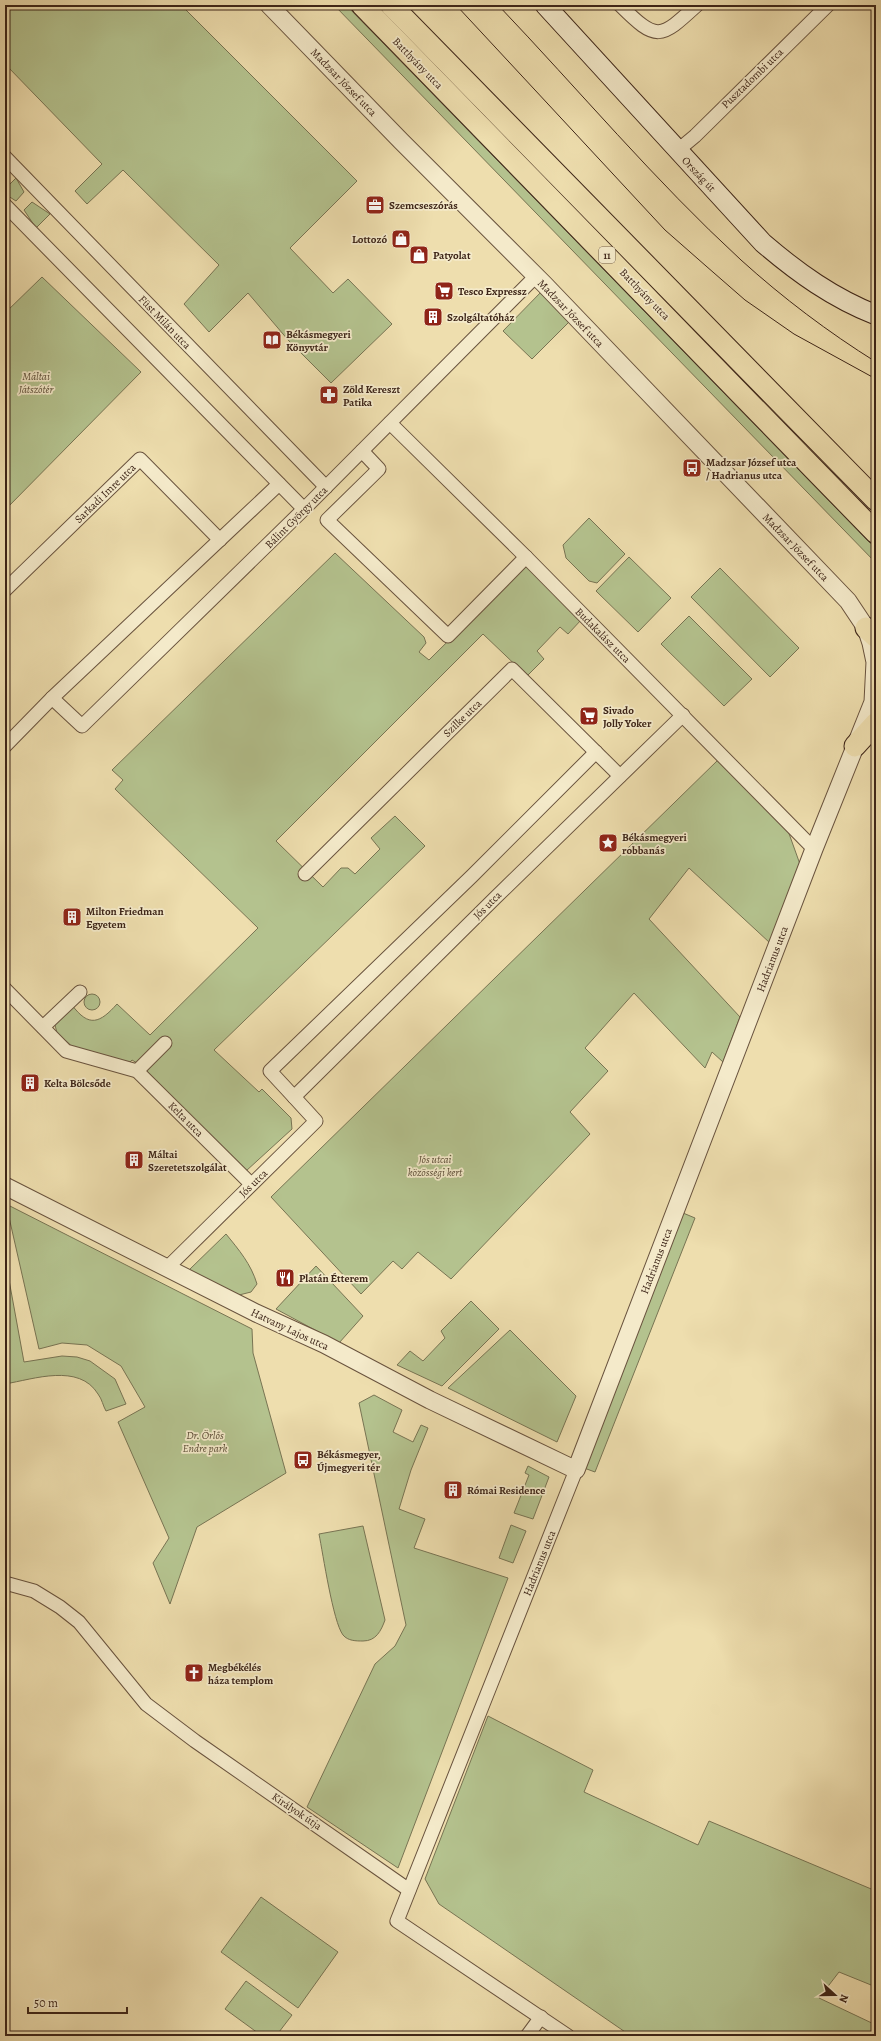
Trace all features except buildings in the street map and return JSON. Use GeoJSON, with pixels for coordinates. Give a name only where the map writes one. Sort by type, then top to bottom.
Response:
{"type":"FeatureCollection","features":[{"type":"Feature","properties":{"kind":"main road","name":"Batthyány utca"},"geometry":{"type":"LineString","coordinates":[[362,5],[876,533]]}},
{"type":"Feature","properties":{"kind":"main road","name":"Batthyány utca"},"geometry":{"type":"LineString","coordinates":[[390,5],[876,500]]}},
{"type":"Feature","properties":{"kind":"main road","name":"Ország út"},"geometry":{"type":"LineString","coordinates":[[545,5],[677,151],[763,243],[790,266],[827,292],[876,315]]}},
{"type":"Feature","properties":{"kind":"main road"},"geometry":{"type":"LineString","coordinates":[[854,746],[876,722]]}},
{"type":"Feature","properties":{"kind":"street","name":"Madzsar József utca"},"geometry":{"type":"LineString","coordinates":[[269,5],[536,276],[848,601],[871,632]]}},
{"type":"Feature","properties":{"kind":"street"},"geometry":{"type":"LineString","coordinates":[[620,5],[641,25],[660,32],[672,28],[697,5]]}},
{"type":"Feature","properties":{"kind":"street","name":"Pusztadombi utca"},"geometry":{"type":"LineString","coordinates":[[677,151],[695,136],[828,5]]}},
{"type":"Feature","properties":{"kind":"street","name":"Füst Milán utca"},"geometry":{"type":"LineString","coordinates":[[5,157],[326,487]]}},
{"type":"Feature","properties":{"kind":"street"},"geometry":{"type":"LineString","coordinates":[[8,213],[304,509]]}},
{"type":"Feature","properties":{"kind":"street","name":"Bálint György utca"},"geometry":{"type":"LineString","coordinates":[[52,698],[82,726],[304,509],[536,276]]}},
{"type":"Feature","properties":{"kind":"street","name":"Budakalász utca"},"geometry":{"type":"LineString","coordinates":[[390,423],[526,557],[814,849]]}},
{"type":"Feature","properties":{"kind":"street"},"geometry":{"type":"LineString","coordinates":[[362,451],[379,469],[327,520],[448,636],[526,557]]}},
{"type":"Feature","properties":{"kind":"street","name":"Sarkadi Imre utca"},"geometry":{"type":"LineString","coordinates":[[5,590],[140,459],[220,540]]}},
{"type":"Feature","properties":{"kind":"street"},"geometry":{"type":"LineString","coordinates":[[5,746],[52,698],[279,484]]}},
{"type":"Feature","properties":{"kind":"street","name":"Hadrianus utca"},"geometry":{"type":"LineString","coordinates":[[409,1890],[576,1470],[814,849],[854,746],[873,702],[876,678],[871,632]]}},
{"type":"Feature","properties":{"kind":"street","name":"Szilke utca"},"geometry":{"type":"LineString","coordinates":[[305,874],[512,669],[620,776]]}},
{"type":"Feature","properties":{"kind":"street","name":"Jós utca"},"geometry":{"type":"LineString","coordinates":[[294,1097],[683,715]]}},
{"type":"Feature","properties":{"kind":"street","name":"Jós utca"},"geometry":{"type":"LineString","coordinates":[[166,1268],[316,1121],[270,1071],[472,876],[596,752]]}},
{"type":"Feature","properties":{"kind":"street","name":"Kelta utca"},"geometry":{"type":"LineString","coordinates":[[5,989],[66,1051],[137,1071],[251,1184]]}},
{"type":"Feature","properties":{"kind":"street"},"geometry":{"type":"LineString","coordinates":[[43,1027],[80,992]]}},
{"type":"Feature","properties":{"kind":"street"},"geometry":{"type":"LineString","coordinates":[[137,1071],[165,1043]]}},
{"type":"Feature","properties":{"kind":"street","name":"Hatvany Lajos utca"},"geometry":{"type":"LineString","coordinates":[[5,1186],[256,1313],[324,1344],[430,1400],[576,1470]]}},
{"type":"Feature","properties":{"kind":"street","name":"Királyok útja"},"geometry":{"type":"LineString","coordinates":[[5,1583],[34,1591],[60,1607],[79,1622],[146,1704],[195,1741],[409,1890]]}},
{"type":"Feature","properties":{"kind":"street"},"geometry":{"type":"LineString","coordinates":[[409,1890],[397,1921],[568,2036]]}},
{"type":"Feature","properties":{"kind":"street"},"geometry":{"type":"LineString","coordinates":[[527,2036],[541,2017]]}},
{"type":"Feature","properties":{"kind":"green space"},"geometry":{"type":"Polygon","coordinates":[[[5,5],[181,5],[357,181],[290,248],[333,293],[348,279],[392,324],[331,383],[289,341],[248,293],[209,332],[184,304],[219,265],[123,170],[87,204],[75,191],[102,164],[7,66],[5,68],[5,5]]]}},
{"type":"Feature","properties":{"kind":"green space"},"geometry":{"type":"Polygon","coordinates":[[[334,5],[346,5],[876,549],[876,563],[334,5]]]}},
{"type":"Feature","properties":{"kind":"green space"},"geometry":{"type":"Polygon","coordinates":[[[16,178],[24,192],[16,201],[5,194],[5,189],[16,178]]]}},
{"type":"Feature","properties":{"kind":"green space"},"geometry":{"type":"Polygon","coordinates":[[[32,202],[50,214],[36,228],[24,210],[32,202]]]}},
{"type":"Feature","properties":{"kind":"green space","name":"Máltai Játszótér"},"geometry":{"type":"Polygon","coordinates":[[[42,277],[141,372],[5,510],[5,313],[42,277]]]}},
{"type":"Feature","properties":{"kind":"green space"},"geometry":{"type":"Polygon","coordinates":[[[543,290],[572,319],[532,359],[503,331],[543,290]]]}},
{"type":"Feature","properties":{"kind":"green space"},"geometry":{"type":"Polygon","coordinates":[[[589,518],[625,554],[597,583],[589,581],[566,558],[563,545],[589,518]]]}},
{"type":"Feature","properties":{"kind":"green space"},"geometry":{"type":"Polygon","coordinates":[[[335,553],[424,637],[426,643],[419,652],[429,660],[525,565],[582,619],[568,634],[560,627],[537,651],[544,659],[527,676],[483,634],[276,841],[323,887],[341,868],[348,868],[355,874],[380,849],[371,838],[395,816],[425,846],[214,1050],[259,1092],[262,1089],[291,1118],[292,1129],[246,1171],[137,1063],[132,1060],[128,1064],[74,1048],[57,1033],[54,1021],[72,1005],[84,1017],[89,1020],[94,1020],[100,1019],[117,1004],[150,1035],[258,928],[115,789],[123,780],[112,770],[335,553]]]}},
{"type":"Feature","properties":{"kind":"green space"},"geometry":{"type":"Polygon","coordinates":[[[629,557],[671,598],[638,632],[596,591],[629,557]]]}},
{"type":"Feature","properties":{"kind":"green space"},"geometry":{"type":"Polygon","coordinates":[[[720,568],[799,648],[770,677],[691,597],[720,568]]]}},
{"type":"Feature","properties":{"kind":"green space"},"geometry":{"type":"Polygon","coordinates":[[[689,616],[752,679],[724,706],[661,644],[689,616]]]}},
{"type":"Feature","properties":{"kind":"green space","name":"Jós utcai közösségi kert"},"geometry":{"type":"Polygon","coordinates":[[[719,759],[787,828],[801,867],[770,943],[689,868],[649,919],[740,1017],[723,1062],[712,1052],[705,1068],[634,993],[585,1048],[608,1071],[570,1112],[590,1134],[451,1279],[418,1252],[402,1269],[393,1261],[361,1294],[271,1197],[719,759]]]}},
{"type":"Feature","properties":{"kind":"green space"},"geometry":{"type":"Polygon","coordinates":[[[89,994],[95,994],[100,999],[98,1008],[95,1010],[89,1010],[84,1005],[84,999],[89,994]]]}},
{"type":"Feature","properties":{"kind":"green space","name":"Dr. Örlős Endre park"},"geometry":{"type":"Polygon","coordinates":[[[6,1204],[252,1329],[253,1353],[286,1473],[197,1527],[170,1604],[153,1563],[169,1538],[118,1422],[145,1407],[121,1366],[87,1345],[62,1343],[39,1349],[6,1204]]]}},
{"type":"Feature","properties":{"kind":"green space"},"geometry":{"type":"Polygon","coordinates":[[[683,1213],[695,1218],[595,1472],[584,1468],[683,1213]]]}},
{"type":"Feature","properties":{"kind":"green space"},"geometry":{"type":"Polygon","coordinates":[[[226,1234],[251,1270],[257,1284],[251,1292],[239,1295],[189,1270],[226,1234]]]}},
{"type":"Feature","properties":{"kind":"green space"},"geometry":{"type":"Polygon","coordinates":[[[5,1258],[24,1362],[62,1356],[77,1357],[90,1361],[115,1379],[126,1404],[106,1411],[99,1396],[90,1384],[80,1379],[68,1376],[42,1377],[5,1384],[5,1258]]]}},
{"type":"Feature","properties":{"kind":"green space"},"geometry":{"type":"Polygon","coordinates":[[[316,1266],[363,1316],[339,1343],[276,1309],[316,1266]]]}},
{"type":"Feature","properties":{"kind":"green space"},"geometry":{"type":"Polygon","coordinates":[[[471,1301],[499,1329],[442,1386],[397,1365],[410,1351],[423,1361],[445,1338],[441,1331],[471,1301]]]}},
{"type":"Feature","properties":{"kind":"green space"},"geometry":{"type":"Polygon","coordinates":[[[510,1330],[576,1396],[557,1442],[448,1388],[510,1330]]]}},
{"type":"Feature","properties":{"kind":"green space"},"geometry":{"type":"Polygon","coordinates":[[[374,1395],[402,1410],[393,1432],[413,1442],[421,1425],[428,1428],[411,1470],[399,1509],[425,1519],[414,1548],[508,1578],[398,1868],[307,1807],[375,1664],[395,1646],[406,1625],[359,1403],[374,1395]]]}},
{"type":"Feature","properties":{"kind":"green space"},"geometry":{"type":"Polygon","coordinates":[[[528,1466],[549,1477],[533,1519],[514,1513],[529,1475],[525,1473],[528,1466]]]}},
{"type":"Feature","properties":{"kind":"green space"},"geometry":{"type":"Polygon","coordinates":[[[511,1525],[526,1531],[513,1563],[499,1558],[511,1525]]]}},
{"type":"Feature","properties":{"kind":"green space"},"geometry":{"type":"Polygon","coordinates":[[[363,1526],[385,1620],[382,1628],[375,1637],[368,1641],[358,1641],[350,1640],[345,1637],[339,1628],[332,1603],[319,1534],[363,1526]]]}},
{"type":"Feature","properties":{"kind":"green space"},"geometry":{"type":"Polygon","coordinates":[[[488,1716],[593,1770],[584,1792],[698,1845],[709,1821],[876,1891],[876,1987],[839,1972],[819,1998],[876,2025],[876,2036],[631,2036],[439,1904],[425,1879],[488,1716]]]}},
{"type":"Feature","properties":{"kind":"green space"},"geometry":{"type":"Polygon","coordinates":[[[261,1897],[338,1952],[298,2008],[221,1952],[261,1897]]]}},
{"type":"Feature","properties":{"kind":"green space"},"geometry":{"type":"Polygon","coordinates":[[[246,1981],[292,2015],[276,2036],[262,2036],[225,2009],[246,1981]]]}},
{"type":"Feature","properties":{"kind":"tram line"},"geometry":{"type":"LineString","coordinates":[[456,5],[665,230],[745,300],[794,334],[876,379]]}},
{"type":"Feature","properties":{"kind":"tram line"},"geometry":{"type":"LineString","coordinates":[[498,5],[678,199],[709,230],[773,288],[806,314],[876,362]]}},
{"type":"Feature","properties":{"kind":"place","name":"Szemcseszórás"},"geometry":{"type":"Point","coordinates":[375,205]}},
{"type":"Feature","properties":{"kind":"place","name":"Lottozó"},"geometry":{"type":"Point","coordinates":[401,239]}},
{"type":"Feature","properties":{"kind":"place","name":"Patyolat"},"geometry":{"type":"Point","coordinates":[419,255]}},
{"type":"Feature","properties":{"kind":"place","name":"Tesco Expressz"},"geometry":{"type":"Point","coordinates":[444,291]}},
{"type":"Feature","properties":{"kind":"place","name":"Szolgáltatóház"},"geometry":{"type":"Point","coordinates":[433,317]}},
{"type":"Feature","properties":{"kind":"place","name":"Békásmegyeri Könyvtár"},"geometry":{"type":"Point","coordinates":[272,340]}},
{"type":"Feature","properties":{"kind":"place","name":"Zöld Kereszt Patika"},"geometry":{"type":"Point","coordinates":[329,395]}},
{"type":"Feature","properties":{"kind":"place","name":"Madzsar József utca / Hadrianus utca"},"geometry":{"type":"Point","coordinates":[692,468]}},
{"type":"Feature","properties":{"kind":"place","name":"Sivado Jolly Yoker"},"geometry":{"type":"Point","coordinates":[589,716]}},
{"type":"Feature","properties":{"kind":"place","name":"Békásmegyeri robbanás"},"geometry":{"type":"Point","coordinates":[608,843]}},
{"type":"Feature","properties":{"kind":"place","name":"Milton Friedman Egyetem"},"geometry":{"type":"Point","coordinates":[72,917]}},
{"type":"Feature","properties":{"kind":"place","name":"Kelta Bölcsőde"},"geometry":{"type":"Point","coordinates":[30,1083]}},
{"type":"Feature","properties":{"kind":"place","name":"Máltai Szeretetszolgálat"},"geometry":{"type":"Point","coordinates":[134,1160]}},
{"type":"Feature","properties":{"kind":"place","name":"Platán Étterem"},"geometry":{"type":"Point","coordinates":[285,1278]}},
{"type":"Feature","properties":{"kind":"place","name":"Békásmegyer, Újmegyeri tér"},"geometry":{"type":"Point","coordinates":[303,1460]}},
{"type":"Feature","properties":{"kind":"place","name":"Római Residence"},"geometry":{"type":"Point","coordinates":[453,1490]}},
{"type":"Feature","properties":{"kind":"place","name":"Megbékélés háza templom"},"geometry":{"type":"Point","coordinates":[194,1673]}}]}
